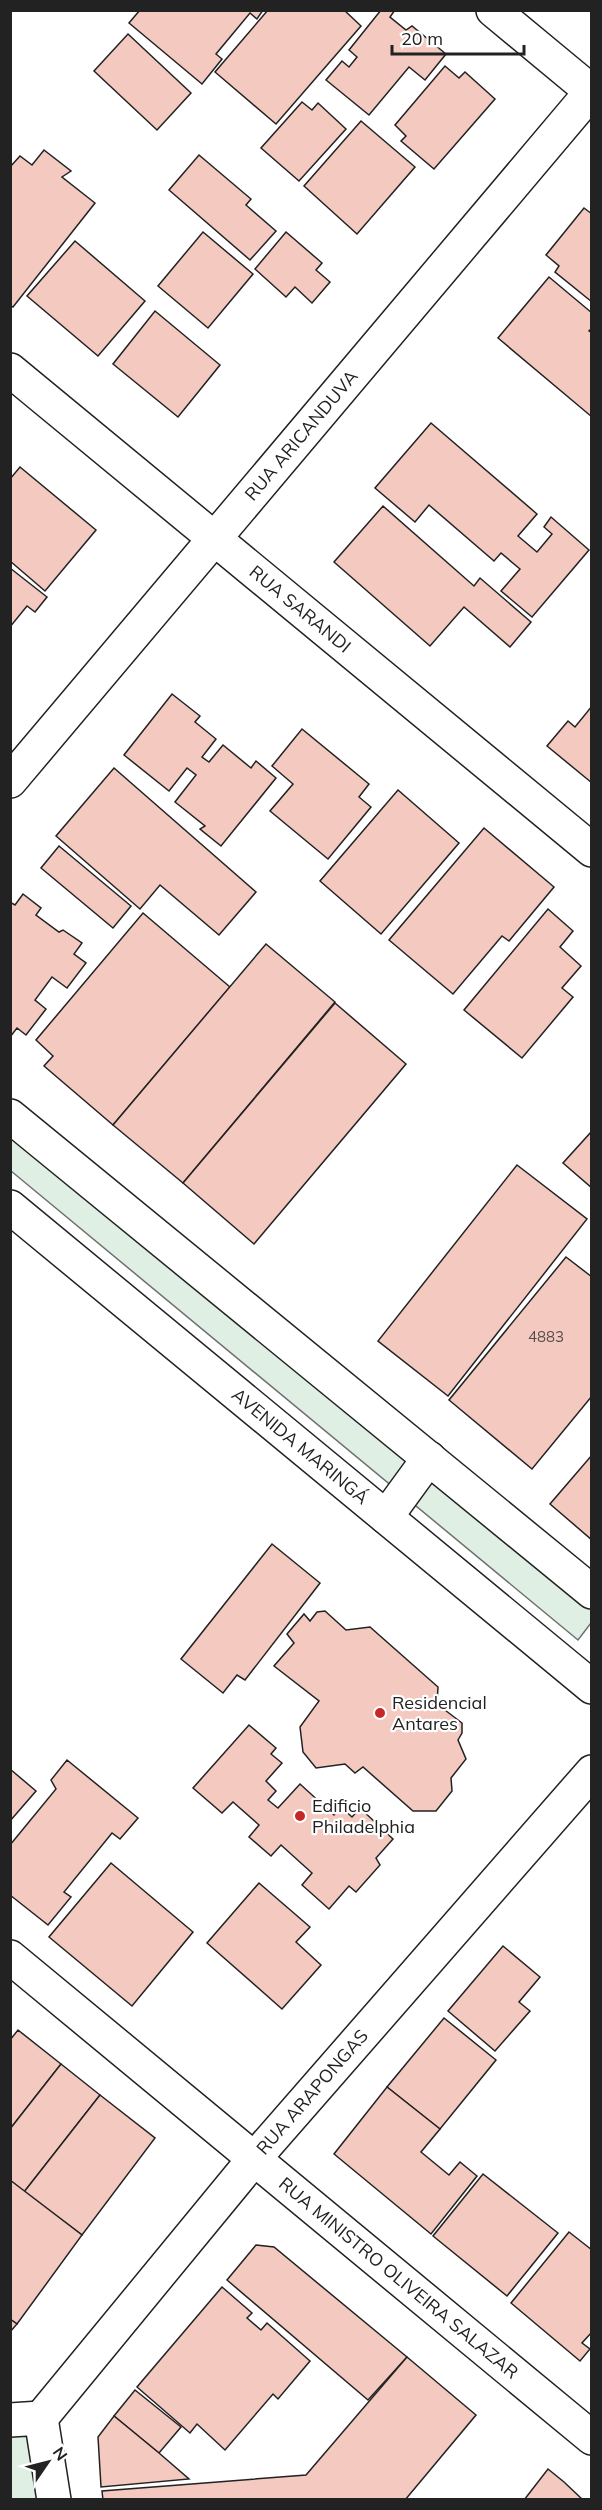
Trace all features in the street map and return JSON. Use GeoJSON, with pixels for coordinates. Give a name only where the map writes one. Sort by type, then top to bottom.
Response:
{"type":"FeatureCollection","features":[{"type":"Feature","properties":{"kind":"street"},"geometry":{"type":"LineString","coordinates":[[494,10],[591,92]]}},
{"type":"Feature","properties":{"kind":"street","name":"RUA ARICANDUVA"},"geometry":{"type":"LineString","coordinates":[[10,781],[591,92]]}},
{"type":"Feature","properties":{"kind":"street","name":"RUA SARANDI"},"geometry":{"type":"LineString","coordinates":[[10,370],[591,850]]}},
{"type":"Feature","properties":{"kind":"street"},"geometry":{"type":"LineString","coordinates":[[10,1116],[591,1592]]}},
{"type":"Feature","properties":{"kind":"street","name":"AVENIDA MARINGÁ"},"geometry":{"type":"LineString","coordinates":[[10,1207],[591,1687]]}},
{"type":"Feature","properties":{"kind":"street"},"geometry":{"type":"LineString","coordinates":[[386,1517],[429,1458]]}},
{"type":"Feature","properties":{"kind":"street","name":"RUA ARAPONGAS"},"geometry":{"type":"LineString","coordinates":[[26,2419],[591,1772]]}},
{"type":"Feature","properties":{"kind":"street","name":"RUA MINISTRO OLIVEIRA SALAZAR"},"geometry":{"type":"LineString","coordinates":[[10,1957],[591,2438]]}},
{"type":"Feature","properties":{"kind":"street"},"geometry":{"type":"LineString","coordinates":[[26,2419],[54,2499]]}},
{"type":"Feature","properties":{"kind":"green space"},"geometry":{"type":"Polygon","coordinates":[[[10,1129],[591,1608],[591,1623],[578,1640],[11,1171],[10,1129]]]}},
{"type":"Feature","properties":{"kind":"green space"},"geometry":{"type":"Polygon","coordinates":[[[41,2418],[54,2499],[11,2500],[11,2420],[41,2418]]]}},
{"type":"Feature","properties":{"kind":"building"},"geometry":{"type":"Polygon","coordinates":[[[140,10],[263,10],[257,19],[250,13],[216,54],[222,59],[202,84],[129,23],[140,10]]]}},
{"type":"Feature","properties":{"kind":"building"},"geometry":{"type":"Polygon","coordinates":[[[268,10],[344,10],[361,26],[276,124],[215,72],[268,10]]]}},
{"type":"Feature","properties":{"kind":"building"},"geometry":{"type":"Polygon","coordinates":[[[381,10],[395,10],[390,17],[406,30],[412,26],[446,54],[425,80],[409,67],[369,115],[326,80],[342,61],[349,67],[357,57],[349,50],[381,10]]]}},
{"type":"Feature","properties":{"kind":"building"},"geometry":{"type":"Polygon","coordinates":[[[128,34],[191,93],[157,130],[94,71],[128,34]]]}},
{"type":"Feature","properties":{"kind":"building"},"geometry":{"type":"Polygon","coordinates":[[[445,66],[459,78],[465,72],[495,99],[434,169],[401,141],[406,136],[395,125],[445,66]]]}},
{"type":"Feature","properties":{"kind":"building"},"geometry":{"type":"Polygon","coordinates":[[[302,102],[312,110],[318,103],[346,129],[299,181],[261,148],[302,102]]]}},
{"type":"Feature","properties":{"kind":"building"},"geometry":{"type":"Polygon","coordinates":[[[361,121],[415,167],[357,234],[304,186],[361,121]]]}},
{"type":"Feature","properties":{"kind":"building"},"geometry":{"type":"Polygon","coordinates":[[[44,150],[71,171],[62,177],[95,203],[13,307],[10,305],[10,167],[20,156],[32,165],[44,150]]]}},
{"type":"Feature","properties":{"kind":"building"},"geometry":{"type":"Polygon","coordinates":[[[199,155],[251,199],[246,205],[276,231],[250,260],[169,190],[199,155]]]}},
{"type":"Feature","properties":{"kind":"building"},"geometry":{"type":"Polygon","coordinates":[[[584,208],[592,214],[592,302],[555,272],[559,266],[546,255],[584,208]]]}},
{"type":"Feature","properties":{"kind":"building"},"geometry":{"type":"Polygon","coordinates":[[[203,232],[253,274],[208,328],[158,286],[203,232]]]}},
{"type":"Feature","properties":{"kind":"building"},"geometry":{"type":"Polygon","coordinates":[[[286,232],[322,263],[316,270],[330,282],[312,303],[295,287],[286,297],[255,269],[286,232]]]}},
{"type":"Feature","properties":{"kind":"building"},"geometry":{"type":"Polygon","coordinates":[[[75,241],[145,301],[98,356],[27,296],[75,241]]]}},
{"type":"Feature","properties":{"kind":"building"},"geometry":{"type":"Polygon","coordinates":[[[549,277],[592,313],[592,328],[589,331],[592,333],[592,417],[498,338],[549,277]]]}},
{"type":"Feature","properties":{"kind":"building"},"geometry":{"type":"Polygon","coordinates":[[[155,311],[220,365],[178,417],[113,364],[155,311]]]}},
{"type":"Feature","properties":{"kind":"building"},"geometry":{"type":"Polygon","coordinates":[[[431,423],[537,514],[518,536],[537,552],[552,534],[544,527],[551,517],[589,550],[532,617],[501,591],[520,569],[501,553],[494,561],[429,505],[415,522],[375,488],[431,423]]]}},
{"type":"Feature","properties":{"kind":"building"},"geometry":{"type":"Polygon","coordinates":[[[20,467],[96,530],[45,591],[10,561],[10,479],[20,467]]]}},
{"type":"Feature","properties":{"kind":"building"},"geometry":{"type":"Polygon","coordinates":[[[383,506],[474,586],[480,578],[531,622],[510,647],[464,607],[430,646],[334,562],[383,506]]]}},
{"type":"Feature","properties":{"kind":"building"},"geometry":{"type":"Polygon","coordinates":[[[10,568],[47,597],[35,612],[27,606],[10,627],[10,568]]]}},
{"type":"Feature","properties":{"kind":"building"},"geometry":{"type":"Polygon","coordinates":[[[172,694],[200,716],[195,722],[216,739],[202,757],[209,762],[223,745],[251,768],[256,761],[276,778],[221,846],[200,829],[205,826],[175,802],[196,775],[187,768],[169,791],[124,755],[172,694]]]}},
{"type":"Feature","properties":{"kind":"building"},"geometry":{"type":"Polygon","coordinates":[[[592,706],[592,783],[547,746],[568,721],[575,727],[592,706]]]}},
{"type":"Feature","properties":{"kind":"building"},"geometry":{"type":"Polygon","coordinates":[[[302,729],[369,784],[359,797],[371,807],[328,859],[270,811],[293,784],[272,766],[302,729]]]}},
{"type":"Feature","properties":{"kind":"building"},"geometry":{"type":"Polygon","coordinates":[[[114,768],[256,892],[219,935],[160,885],[140,909],[56,836],[114,768]]]}},
{"type":"Feature","properties":{"kind":"building"},"geometry":{"type":"Polygon","coordinates":[[[398,790],[459,843],[381,934],[320,881],[398,790]]]}},
{"type":"Feature","properties":{"kind":"building"},"geometry":{"type":"Polygon","coordinates":[[[484,828],[554,887],[509,941],[502,936],[453,994],[389,940],[484,828]]]}},
{"type":"Feature","properties":{"kind":"building"},"geometry":{"type":"Polygon","coordinates":[[[59,846],[131,906],[113,928],[41,868],[59,846]]]}},
{"type":"Feature","properties":{"kind":"building"},"geometry":{"type":"Polygon","coordinates":[[[23,894],[41,908],[36,915],[59,932],[63,930],[82,943],[74,954],[86,963],[67,988],[52,977],[35,1000],[46,1009],[26,1035],[17,1028],[10,1037],[10,902],[15,905],[23,894]]]}},
{"type":"Feature","properties":{"kind":"building"},"geometry":{"type":"Polygon","coordinates":[[[548,909],[573,931],[560,947],[581,966],[562,988],[573,997],[522,1058],[464,1010],[548,909]]]}},
{"type":"Feature","properties":{"kind":"building"},"geometry":{"type":"Polygon","coordinates":[[[143,913],[230,987],[113,1125],[44,1066],[53,1056],[36,1040],[143,913]]]}},
{"type":"Feature","properties":{"kind":"building"},"geometry":{"type":"Polygon","coordinates":[[[266,944],[335,1002],[183,1183],[113,1125],[266,944]]]}},
{"type":"Feature","properties":{"kind":"building"},"geometry":{"type":"Polygon","coordinates":[[[335,1003],[406,1064],[254,1244],[183,1183],[335,1003]]]}},
{"type":"Feature","properties":{"kind":"building"},"geometry":{"type":"Polygon","coordinates":[[[592,1131],[592,1188],[563,1163],[592,1131]]]}},
{"type":"Feature","properties":{"kind":"building"},"geometry":{"type":"Polygon","coordinates":[[[517,1165],[587,1219],[448,1396],[378,1341],[517,1165]]]}},
{"type":"Feature","properties":{"kind":"building"},"geometry":{"type":"Polygon","coordinates":[[[566,1257],[592,1277],[592,1396],[532,1469],[449,1400],[566,1257]]]}},
{"type":"Feature","properties":{"kind":"building"},"geometry":{"type":"Polygon","coordinates":[[[592,1455],[592,1540],[550,1504],[592,1455]]]}},
{"type":"Feature","properties":{"kind":"building"},"geometry":{"type":"Polygon","coordinates":[[[272,1544],[320,1583],[245,1680],[237,1675],[223,1693],[181,1659],[272,1544]]]}},
{"type":"Feature","properties":{"kind":"building","name":"Residencial Antares"},"geometry":{"type":"Polygon","coordinates":[[[325,1611],[346,1630],[370,1627],[438,1687],[437,1704],[462,1723],[462,1733],[458,1740],[466,1759],[451,1778],[452,1791],[436,1811],[413,1811],[363,1767],[355,1773],[345,1764],[316,1768],[303,1752],[300,1727],[319,1701],[274,1666],[294,1643],[287,1634],[304,1614],[310,1621],[317,1612],[325,1611]]]}},
{"type":"Feature","properties":{"kind":"building","name":"Edificio Philadelphia"},"geometry":{"type":"Polygon","coordinates":[[[249,1725],[276,1748],[271,1754],[282,1763],[266,1781],[276,1791],[268,1800],[278,1808],[300,1784],[334,1815],[341,1807],[352,1817],[360,1808],[393,1839],[376,1858],[380,1865],[356,1892],[349,1886],[329,1909],[302,1885],[312,1873],[281,1845],[271,1856],[249,1837],[259,1825],[233,1802],[222,1813],[193,1788],[249,1725]]]}},
{"type":"Feature","properties":{"kind":"building"},"geometry":{"type":"Polygon","coordinates":[[[67,1760],[138,1818],[120,1839],[112,1833],[64,1892],[71,1897],[48,1925],[10,1895],[10,1845],[56,1789],[51,1780],[67,1760]]]}},
{"type":"Feature","properties":{"kind":"building"},"geometry":{"type":"Polygon","coordinates":[[[10,1769],[36,1791],[10,1821],[10,1769]]]}},
{"type":"Feature","properties":{"kind":"building"},"geometry":{"type":"Polygon","coordinates":[[[111,1863],[193,1932],[132,2006],[49,1937],[111,1863]]]}},
{"type":"Feature","properties":{"kind":"building"},"geometry":{"type":"Polygon","coordinates":[[[259,1883],[310,1927],[296,1942],[321,1965],[282,2009],[207,1943],[259,1883]]]}},
{"type":"Feature","properties":{"kind":"building"},"geometry":{"type":"Polygon","coordinates":[[[503,1946],[540,1977],[519,2002],[530,2011],[495,2051],[448,2011],[503,1946]]]}},
{"type":"Feature","properties":{"kind":"building"},"geometry":{"type":"Polygon","coordinates":[[[444,2018],[496,2060],[440,2129],[387,2087],[444,2018]]]}},
{"type":"Feature","properties":{"kind":"building"},"geometry":{"type":"Polygon","coordinates":[[[18,2030],[61,2064],[10,2129],[10,2040],[18,2030]]]}},
{"type":"Feature","properties":{"kind":"building"},"geometry":{"type":"Polygon","coordinates":[[[61,2064],[100,2095],[24,2192],[10,2180],[10,2129],[61,2064]]]}},
{"type":"Feature","properties":{"kind":"building"},"geometry":{"type":"Polygon","coordinates":[[[387,2087],[440,2129],[421,2152],[449,2175],[460,2162],[477,2176],[431,2234],[334,2154],[387,2087]]]}},
{"type":"Feature","properties":{"kind":"building"},"geometry":{"type":"Polygon","coordinates":[[[100,2095],[155,2138],[82,2235],[24,2192],[100,2095]]]}},
{"type":"Feature","properties":{"kind":"building"},"geometry":{"type":"Polygon","coordinates":[[[483,2174],[558,2233],[507,2296],[433,2236],[483,2174]]]}},
{"type":"Feature","properties":{"kind":"building"},"geometry":{"type":"Polygon","coordinates":[[[10,2180],[82,2235],[17,2324],[10,2319],[10,2180]]]}},
{"type":"Feature","properties":{"kind":"building"},"geometry":{"type":"Polygon","coordinates":[[[569,2232],[592,2250],[592,2332],[582,2343],[590,2349],[580,2361],[511,2303],[569,2232]]]}},
{"type":"Feature","properties":{"kind":"building"},"geometry":{"type":"Polygon","coordinates":[[[256,2245],[274,2247],[407,2357],[368,2400],[227,2280],[256,2245]]]}},
{"type":"Feature","properties":{"kind":"building"},"geometry":{"type":"Polygon","coordinates":[[[222,2287],[252,2313],[247,2318],[261,2330],[267,2323],[310,2361],[278,2399],[273,2394],[225,2450],[197,2424],[190,2433],[137,2387],[222,2287]]]}},
{"type":"Feature","properties":{"kind":"building"},"geometry":{"type":"Polygon","coordinates":[[[10,2319],[17,2324],[10,2332],[10,2319]]]}},
{"type":"Feature","properties":{"kind":"building"},"geometry":{"type":"Polygon","coordinates":[[[407,2357],[476,2415],[405,2500],[103,2500],[102,2491],[306,2475],[407,2357]]]}},
{"type":"Feature","properties":{"kind":"building"},"geometry":{"type":"Polygon","coordinates":[[[135,2390],[181,2427],[159,2453],[114,2416],[135,2390]]]}},
{"type":"Feature","properties":{"kind":"building"},"geometry":{"type":"Polygon","coordinates":[[[114,2416],[189,2479],[101,2487],[98,2437],[114,2416]]]}},
{"type":"Feature","properties":{"kind":"building"},"geometry":{"type":"Polygon","coordinates":[[[548,2469],[564,2482],[583,2500],[524,2500],[548,2469]]]}},
{"type":"Feature","properties":{"kind":"place","name":"Residencial Antares"},"geometry":{"type":"Point","coordinates":[380,1713]}},
{"type":"Feature","properties":{"kind":"place","name":"Edificio Philadelphia"},"geometry":{"type":"Point","coordinates":[300,1816]}}]}
